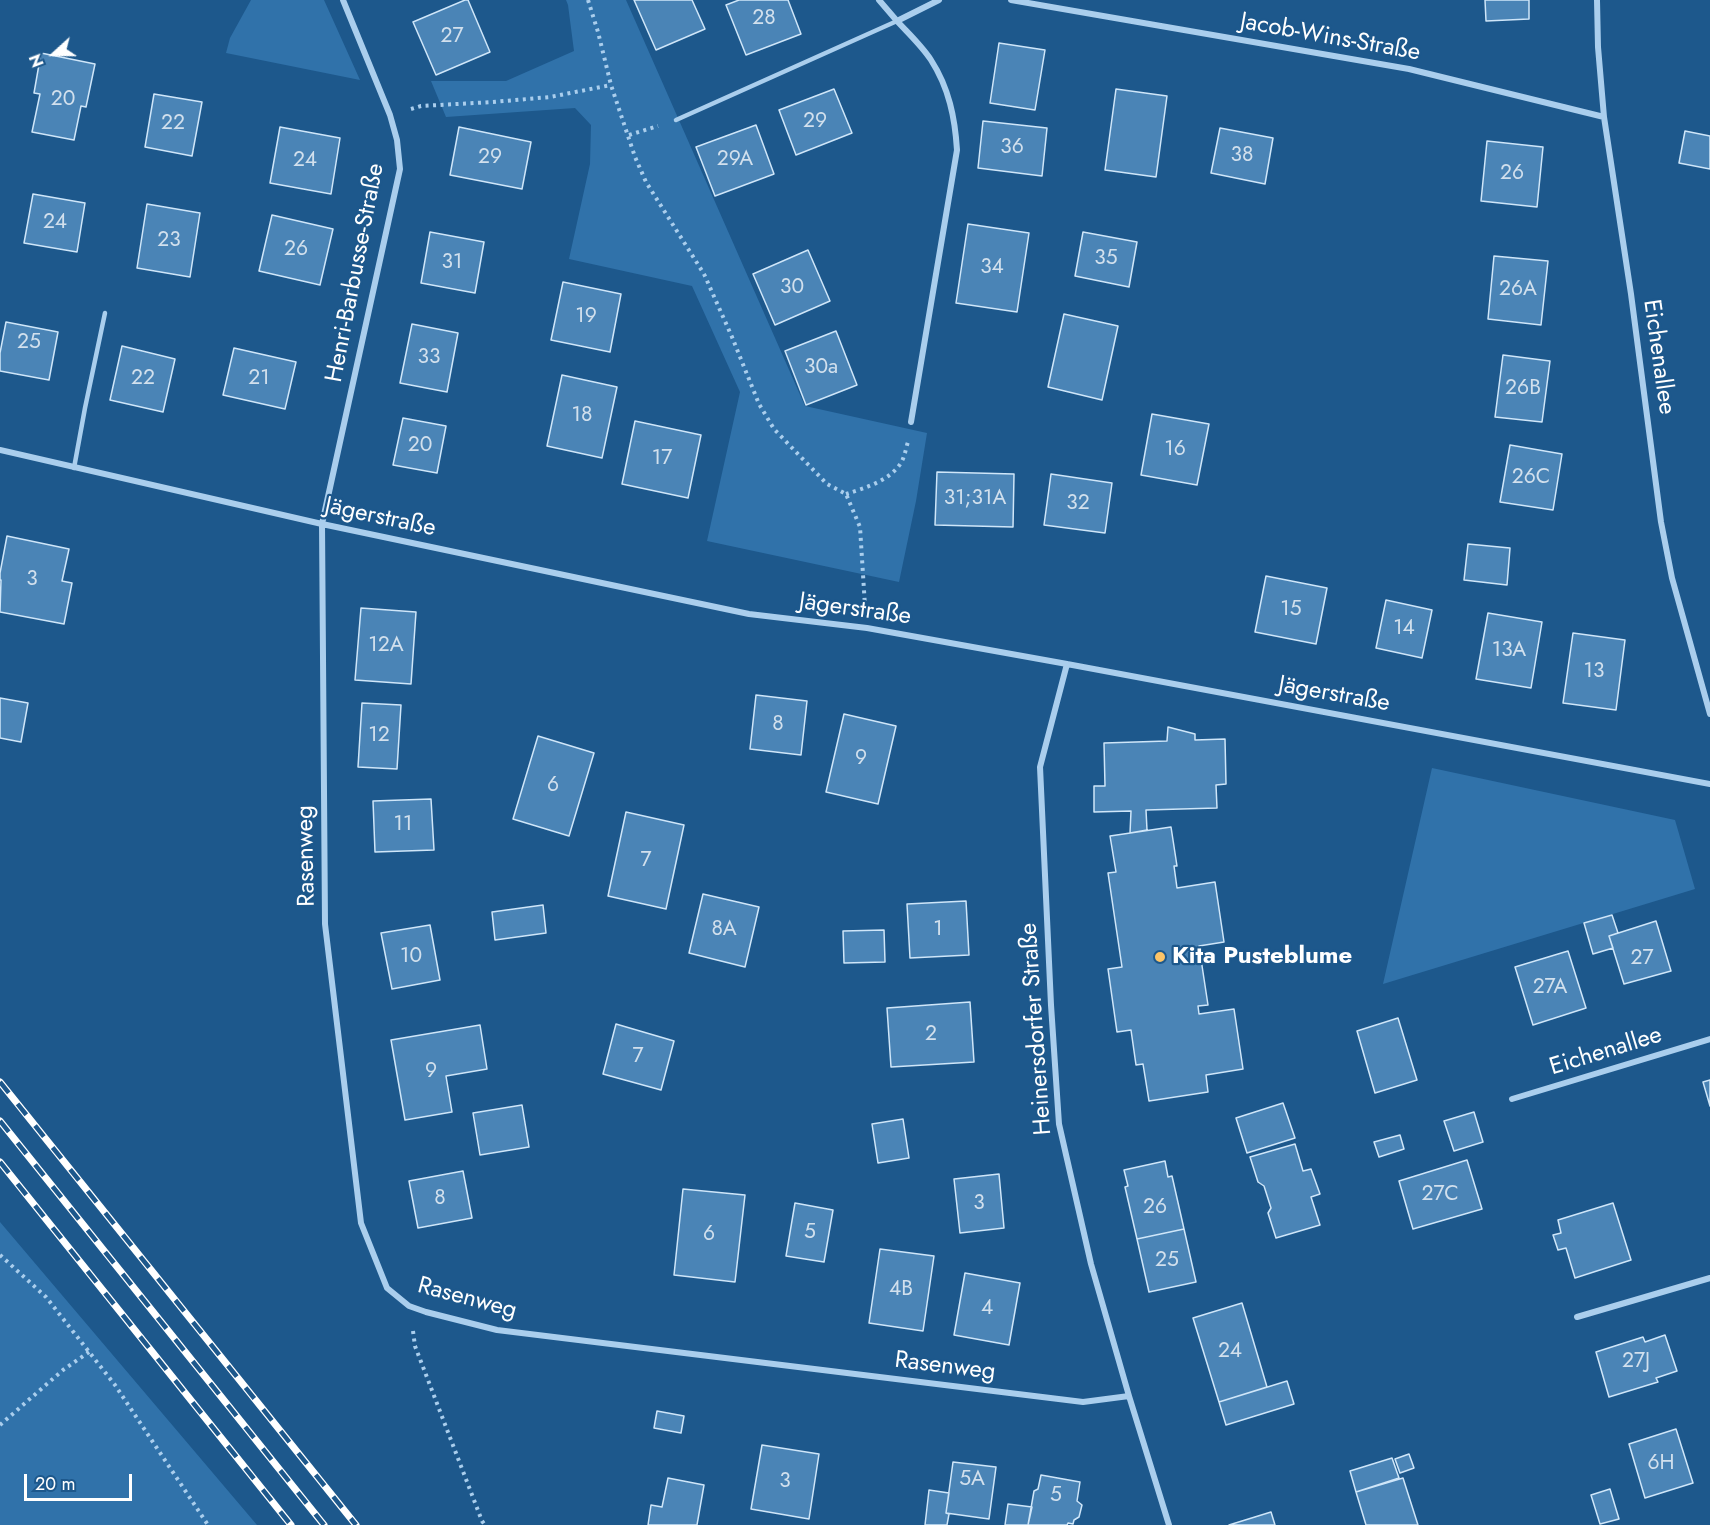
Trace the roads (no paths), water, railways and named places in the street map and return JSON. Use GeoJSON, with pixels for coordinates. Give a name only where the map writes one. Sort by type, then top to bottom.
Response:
{"type":"FeatureCollection","features":[{"type":"Feature","properties":{"kind":"street","name":"Henri-Barbusse-Straße"},"geometry":{"type":"LineString","coordinates":[[322,524],[400,170],[397,140],[390,115],[343,0]]}},
{"type":"Feature","properties":{"kind":"street"},"geometry":{"type":"LineString","coordinates":[[879,0],[930,59],[942,79],[951,104],[957,150],[911,422]]}},
{"type":"Feature","properties":{"kind":"street"},"geometry":{"type":"LineString","coordinates":[[897,21],[939,0]]}},
{"type":"Feature","properties":{"kind":"street","name":"Jacob-Wins-Straße"},"geometry":{"type":"LineString","coordinates":[[1011,0],[1409,69],[1604,117]]}},
{"type":"Feature","properties":{"kind":"street","name":"Eichenallee"},"geometry":{"type":"LineString","coordinates":[[1597,0],[1598,47],[1604,117],[1633,306],[1661,522],[1672,578],[1710,714]]}},
{"type":"Feature","properties":{"kind":"street","name":"Jägerstraße"},"geometry":{"type":"LineString","coordinates":[[0,450],[322,524],[749,615],[867,628],[1067,663],[1710,784]]}},
{"type":"Feature","properties":{"kind":"street","name":"Rasenweg"},"geometry":{"type":"LineString","coordinates":[[322,524],[326,924],[361,1223],[387,1288],[409,1306],[497,1330],[1083,1402],[1129,1396]]}},
{"type":"Feature","properties":{"kind":"street","name":"Heinersdorfer Straße"},"geometry":{"type":"LineString","coordinates":[[1067,663],[1040,767],[1059,1124],[1091,1264],[1169,1525]]}},
{"type":"Feature","properties":{"kind":"street","name":"Eichenallee"},"geometry":{"type":"LineString","coordinates":[[1512,1099],[1710,1039]]}},
{"type":"Feature","properties":{"kind":"street"},"geometry":{"type":"LineString","coordinates":[[1577,1317],[1710,1278]]}},
{"type":"Feature","properties":{"kind":"lane"},"geometry":{"type":"LineString","coordinates":[[676,120],[897,21]]}},
{"type":"Feature","properties":{"kind":"lane"},"geometry":{"type":"LineString","coordinates":[[74,468],[105,313]]}},
{"type":"Feature","properties":{"kind":"railway"},"geometry":{"type":"LineString","coordinates":[[0,1082],[356,1525]]}},
{"type":"Feature","properties":{"kind":"railway"},"geometry":{"type":"LineString","coordinates":[[0,1121],[324,1525]]}},
{"type":"Feature","properties":{"kind":"railway"},"geometry":{"type":"LineString","coordinates":[[0,1162],[291,1525]]}},
{"type":"Feature","properties":{"kind":"place","name":"Kita Pusteblume"},"geometry":{"type":"Point","coordinates":[1160,957]}}]}
